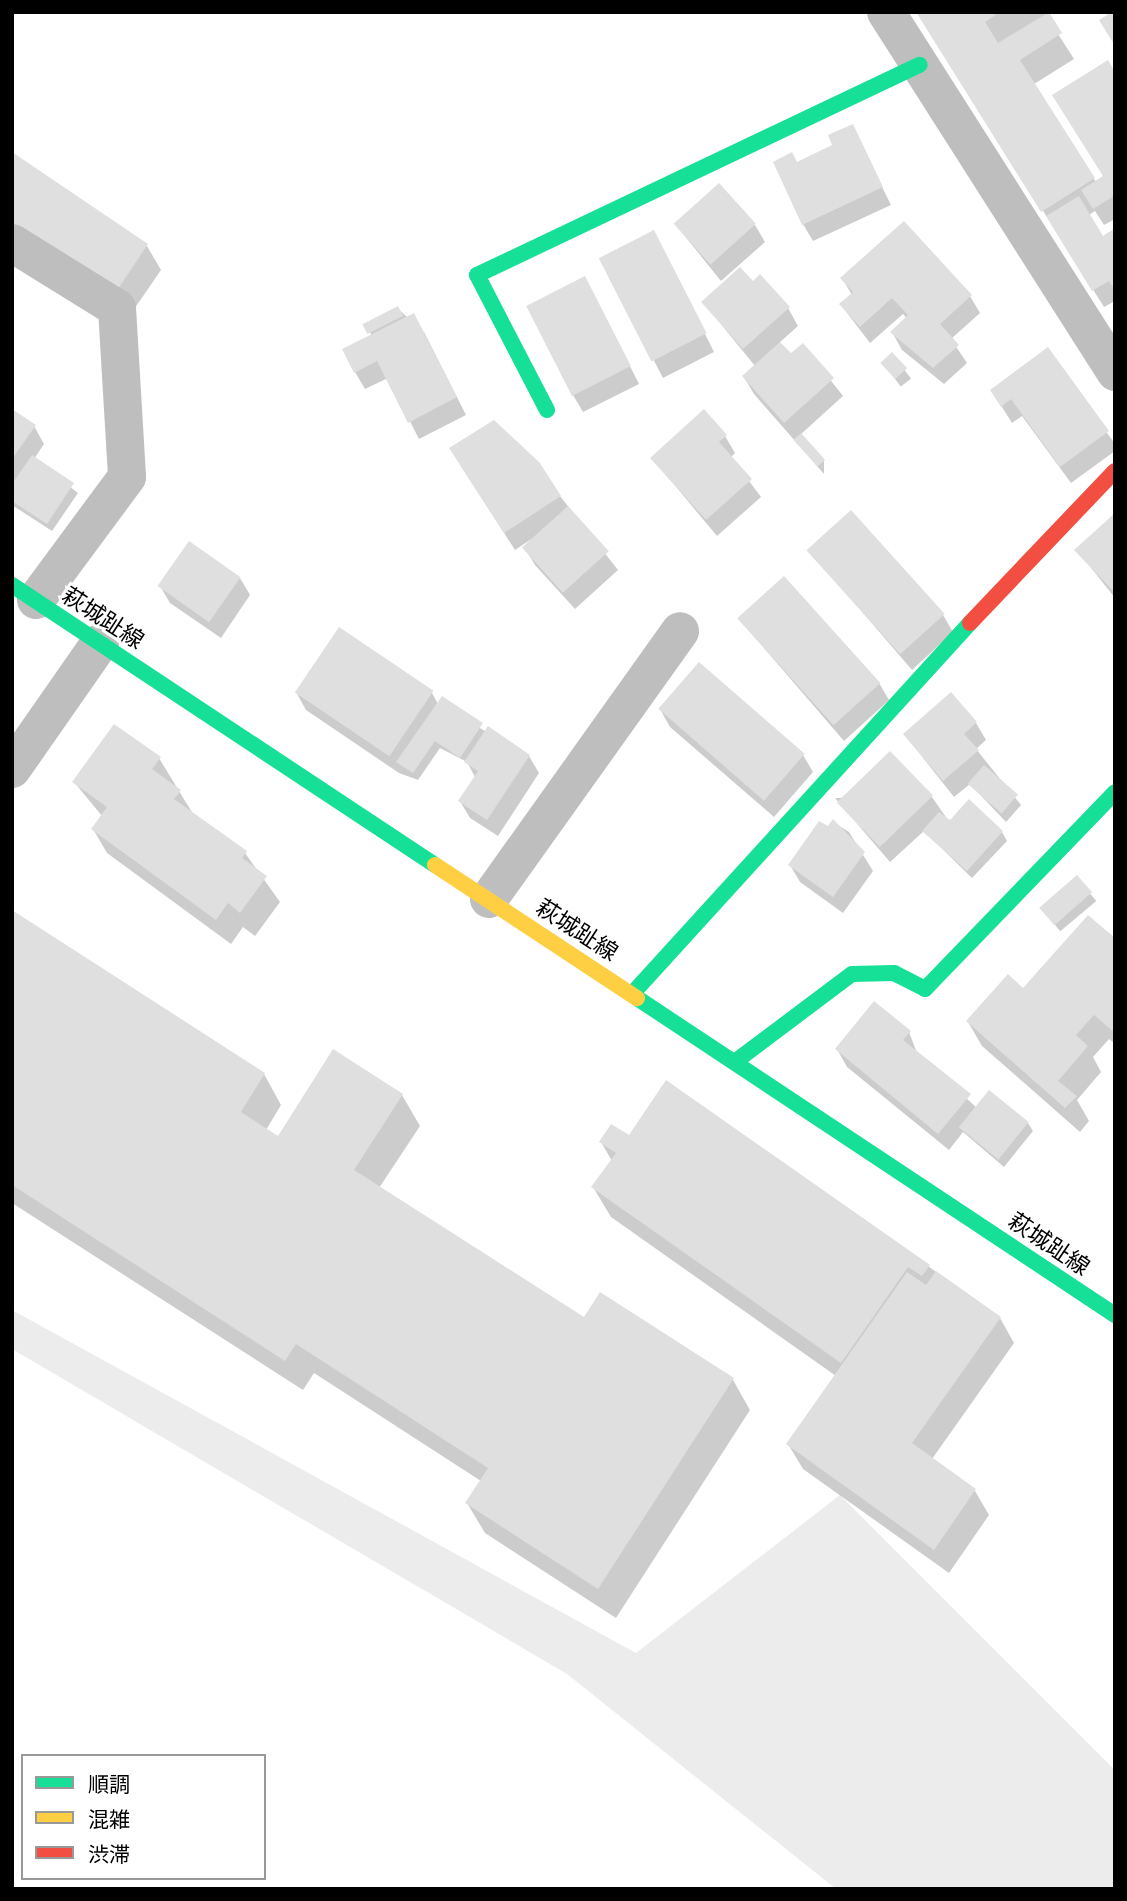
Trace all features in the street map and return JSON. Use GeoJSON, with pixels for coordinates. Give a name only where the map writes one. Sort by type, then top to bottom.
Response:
{"type":"FeatureCollection","features":[{"type":"Feature","properties":{"kind":"street"},"geometry":{"type":"LineString","coordinates":[[886,12],[1115,372]]}},
{"type":"Feature","properties":{"kind":"street"},"geometry":{"type":"LineString","coordinates":[[547,410],[477,275],[920,65]]}},
{"type":"Feature","properties":{"kind":"street"},"geometry":{"type":"LineString","coordinates":[[12,243],[117,308],[127,477],[24,592]]}},
{"type":"Feature","properties":{"kind":"street"},"geometry":{"type":"LineString","coordinates":[[632,993],[872,724],[1115,471]]}},
{"type":"Feature","properties":{"kind":"street","name":"萩城趾線"},"geometry":{"type":"LineString","coordinates":[[24,592],[736,1061],[1115,1315]]}},
{"type":"Feature","properties":{"kind":"street"},"geometry":{"type":"LineString","coordinates":[[489,899],[680,631]]}},
{"type":"Feature","properties":{"kind":"street"},"geometry":{"type":"LineString","coordinates":[[12,768],[100,643]]}},
{"type":"Feature","properties":{"kind":"street"},"geometry":{"type":"LineString","coordinates":[[736,1061],[852,974],[894,973],[925,989],[1115,792]]}},
{"type":"Feature","properties":{"kind":"shaded area"},"geometry":{"type":"Polygon","coordinates":[[[12,1310],[636,1653],[840,1495],[1115,1770],[1115,1889],[836,1889],[567,1674],[12,1349],[12,1310]]]}},
{"type":"Feature","properties":{"kind":"building"},"geometry":{"type":"Polygon","coordinates":[[[916,12],[1000,12],[985,22],[998,43],[1049,12],[1062,33],[1020,60],[1095,178],[1041,212],[916,12]]]}},
{"type":"Feature","properties":{"kind":"building"},"geometry":{"type":"Polygon","coordinates":[[[1115,12],[1115,46],[1099,20],[1115,12]]]}},
{"type":"Feature","properties":{"kind":"building"},"geometry":{"type":"Polygon","coordinates":[[[1108,60],[1115,72],[1115,195],[1093,209],[1081,190],[1103,176],[1052,95],[1108,60]]]}},
{"type":"Feature","properties":{"kind":"building"},"geometry":{"type":"Polygon","coordinates":[[[853,124],[883,187],[802,225],[773,162],[792,152],[797,162],[832,145],[828,135],[853,124]]]}},
{"type":"Feature","properties":{"kind":"building"},"geometry":{"type":"Polygon","coordinates":[[[12,152],[148,244],[114,295],[12,225],[12,152]]]}},
{"type":"Feature","properties":{"kind":"building"},"geometry":{"type":"Polygon","coordinates":[[[719,183],[756,224],[710,265],[674,224],[719,183]]]}},
{"type":"Feature","properties":{"kind":"building"},"geometry":{"type":"Polygon","coordinates":[[[1079,196],[1103,236],[1115,228],[1115,291],[1109,281],[1092,291],[1046,216],[1079,196]]]}},
{"type":"Feature","properties":{"kind":"building"},"geometry":{"type":"Polygon","coordinates":[[[904,221],[972,295],[940,324],[959,345],[933,368],[890,332],[908,315],[892,298],[860,327],[839,304],[853,292],[840,278],[904,221]]]}},
{"type":"Feature","properties":{"kind":"building"},"geometry":{"type":"Polygon","coordinates":[[[654,230],[707,333],[651,362],[599,258],[654,230]]]}},
{"type":"Feature","properties":{"kind":"building"},"geometry":{"type":"Polygon","coordinates":[[[740,267],[753,281],[760,274],[790,307],[743,349],[701,302],[740,267]]]}},
{"type":"Feature","properties":{"kind":"building"},"geometry":{"type":"Polygon","coordinates":[[[585,276],[631,366],[572,396],[526,306],[585,276]]]}},
{"type":"Feature","properties":{"kind":"building"},"geometry":{"type":"Polygon","coordinates":[[[398,306],[403,316],[367,334],[362,324],[398,306]]]}},
{"type":"Feature","properties":{"kind":"building"},"geometry":{"type":"Polygon","coordinates":[[[414,313],[457,397],[408,423],[377,361],[354,373],[342,349],[414,313]]]}},
{"type":"Feature","properties":{"kind":"building"},"geometry":{"type":"Polygon","coordinates":[[[780,342],[791,353],[803,343],[834,378],[784,423],[742,376],[780,342]]]}},
{"type":"Feature","properties":{"kind":"building"},"geometry":{"type":"Polygon","coordinates":[[[1048,347],[1109,431],[1060,467],[1011,399],[1001,407],[990,390],[1048,347]]]}},
{"type":"Feature","properties":{"kind":"building"},"geometry":{"type":"Polygon","coordinates":[[[892,352],[907,368],[895,379],[880,363],[892,352]]]}},
{"type":"Feature","properties":{"kind":"building"},"geometry":{"type":"Polygon","coordinates":[[[12,409],[36,425],[12,459],[12,409]]]}},
{"type":"Feature","properties":{"kind":"building"},"geometry":{"type":"Polygon","coordinates":[[[704,409],[727,435],[719,442],[752,479],[706,520],[650,458],[704,409]]]}},
{"type":"Feature","properties":{"kind":"building"},"geometry":{"type":"Polygon","coordinates":[[[494,420],[540,463],[561,496],[504,533],[449,448],[494,420]]]}},
{"type":"Feature","properties":{"kind":"building"},"geometry":{"type":"Polygon","coordinates":[[[801,433],[825,460],[818,466],[794,440],[801,433]]]}},
{"type":"Feature","properties":{"kind":"building"},"geometry":{"type":"Polygon","coordinates":[[[32,455],[74,483],[47,524],[12,501],[12,484],[32,455]]]}},
{"type":"Feature","properties":{"kind":"building"},"geometry":{"type":"Polygon","coordinates":[[[568,506],[609,551],[563,593],[522,547],[568,506]]]}},
{"type":"Feature","properties":{"kind":"building"},"geometry":{"type":"Polygon","coordinates":[[[851,510],[945,614],[900,654],[806,550],[851,510]]]}},
{"type":"Feature","properties":{"kind":"building"},"geometry":{"type":"Polygon","coordinates":[[[1115,513],[1115,593],[1074,550],[1115,513]]]}},
{"type":"Feature","properties":{"kind":"building"},"geometry":{"type":"Polygon","coordinates":[[[189,541],[241,577],[209,622],[157,586],[189,541]]]}},
{"type":"Feature","properties":{"kind":"building"},"geometry":{"type":"Polygon","coordinates":[[[784,576],[880,683],[834,725],[737,618],[784,576]]]}},
{"type":"Feature","properties":{"kind":"building"},"geometry":{"type":"Polygon","coordinates":[[[339,627],[434,691],[389,756],[295,692],[339,627]]]}},
{"type":"Feature","properties":{"kind":"building"},"geometry":{"type":"Polygon","coordinates":[[[699,662],[805,754],[764,801],[658,709],[699,662]]]}},
{"type":"Feature","properties":{"kind":"building"},"geometry":{"type":"Polygon","coordinates":[[[951,692],[977,722],[964,734],[979,750],[943,781],[903,734],[951,692]]]}},
{"type":"Feature","properties":{"kind":"building"},"geometry":{"type":"Polygon","coordinates":[[[442,696],[483,723],[460,758],[435,741],[413,773],[396,762],[442,696]]]}},
{"type":"Feature","properties":{"kind":"building"},"geometry":{"type":"Polygon","coordinates":[[[114,724],[161,757],[152,769],[181,790],[174,799],[247,851],[242,858],[267,876],[240,913],[228,903],[216,920],[91,829],[107,807],[72,782],[114,724]]]}},
{"type":"Feature","properties":{"kind":"building"},"geometry":{"type":"Polygon","coordinates":[[[488,726],[530,755],[487,820],[458,801],[478,771],[464,762],[488,726]]]}},
{"type":"Feature","properties":{"kind":"building"},"geometry":{"type":"Polygon","coordinates":[[[890,751],[933,796],[880,847],[837,802],[890,751]]]}},
{"type":"Feature","properties":{"kind":"building"},"geometry":{"type":"Polygon","coordinates":[[[984,765],[1018,795],[1002,813],[968,784],[984,765]]]}},
{"type":"Feature","properties":{"kind":"building"},"geometry":{"type":"Polygon","coordinates":[[[969,799],[1003,831],[967,871],[922,831],[939,812],[950,820],[969,799]]]}},
{"type":"Feature","properties":{"kind":"building"},"geometry":{"type":"Polygon","coordinates":[[[833,819],[865,852],[833,897],[788,865],[819,821],[828,826],[833,819]]]}},
{"type":"Feature","properties":{"kind":"building"},"geometry":{"type":"Polygon","coordinates":[[[1077,875],[1092,892],[1054,925],[1039,908],[1077,875]]]}},
{"type":"Feature","properties":{"kind":"building"},"geometry":{"type":"Polygon","coordinates":[[[12,910],[265,1073],[241,1112],[278,1136],[333,1049],[403,1094],[354,1170],[584,1317],[600,1292],[734,1378],[598,1589],[465,1503],[488,1468],[296,1344],[285,1361],[12,1185],[12,910]]]}},
{"type":"Feature","properties":{"kind":"building"},"geometry":{"type":"Polygon","coordinates":[[[1088,915],[1115,938],[1115,1033],[1094,1015],[1076,1035],[1088,1046],[1058,1081],[1077,1096],[1065,1108],[966,1021],[1008,974],[1023,988],[1088,915]]]}},
{"type":"Feature","properties":{"kind":"building"},"geometry":{"type":"Polygon","coordinates":[[[874,1001],[911,1031],[903,1040],[971,1094],[938,1134],[835,1049],[874,1001]]]}},
{"type":"Feature","properties":{"kind":"building"},"geometry":{"type":"Polygon","coordinates":[[[666,1080],[930,1265],[922,1276],[908,1267],[841,1363],[591,1187],[616,1153],[599,1142],[611,1124],[629,1135],[666,1080]]]}},
{"type":"Feature","properties":{"kind":"building"},"geometry":{"type":"Polygon","coordinates":[[[989,1090],[1029,1122],[998,1159],[959,1127],[989,1090]]]}},
{"type":"Feature","properties":{"kind":"building"},"geometry":{"type":"Polygon","coordinates":[[[936,1271],[1001,1317],[912,1443],[976,1489],[934,1550],[786,1444],[907,1272],[926,1285],[936,1271]]]}},
{"type":"Feature","properties":{"kind":"traffic: fast"},"geometry":{"type":"LineString","coordinates":[[547,410],[477,275],[920,65]]}},
{"type":"Feature","properties":{"kind":"traffic: fast"},"geometry":{"type":"LineString","coordinates":[[12,585],[435,865]]}},
{"type":"Feature","properties":{"kind":"traffic: fast"},"geometry":{"type":"LineString","coordinates":[[632,994],[970,623]]}},
{"type":"Feature","properties":{"kind":"traffic: fast"},"geometry":{"type":"LineString","coordinates":[[736,1061],[852,974],[894,973],[925,989],[1115,792]]}},
{"type":"Feature","properties":{"kind":"traffic: fast"},"geometry":{"type":"LineString","coordinates":[[637,998],[1115,1315]]}},
{"type":"Feature","properties":{"kind":"traffic: slow"},"geometry":{"type":"LineString","coordinates":[[435,865],[637,998]]}},
{"type":"Feature","properties":{"kind":"traffic: jam"},"geometry":{"type":"LineString","coordinates":[[970,623],[1115,471]]}}]}
